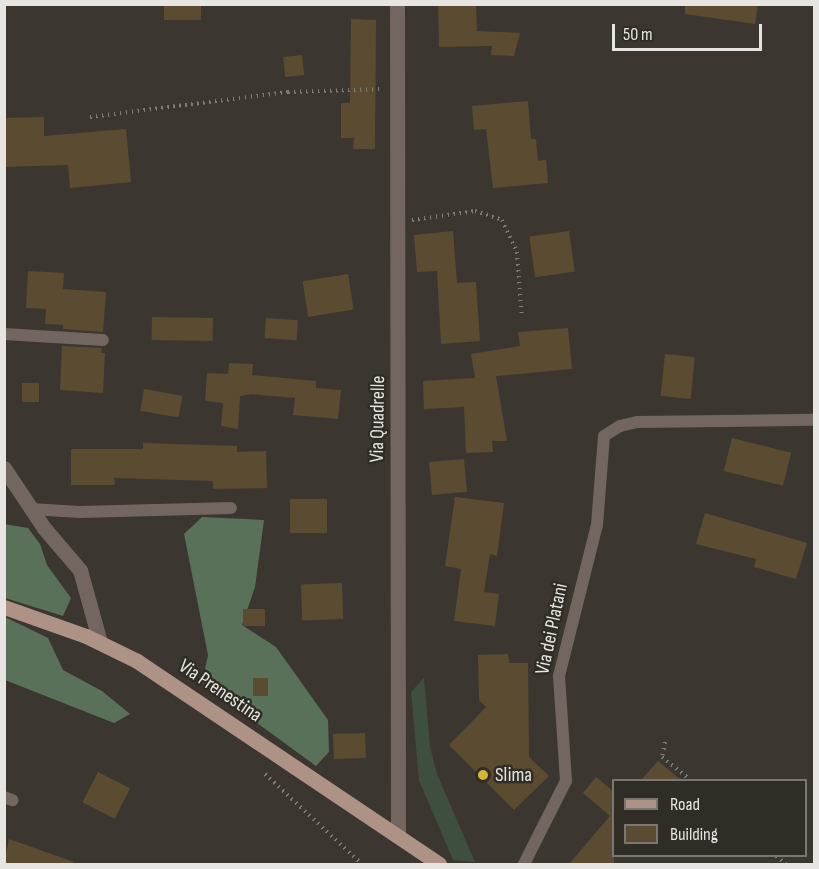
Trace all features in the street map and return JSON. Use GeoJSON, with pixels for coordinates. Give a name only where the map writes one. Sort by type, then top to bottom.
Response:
{"type":"FeatureCollection","features":[{"type":"Feature","properties":{"kind":"main road","name":"Via Prenestina"},"geometry":{"type":"LineString","coordinates":[[4,607],[100,642],[144,666],[439,864]]}},
{"type":"Feature","properties":{"kind":"street","name":"Via Quadrelle"},"geometry":{"type":"LineString","coordinates":[[397,4],[398,835]]}},
{"type":"Feature","properties":{"kind":"street"},"geometry":{"type":"LineString","coordinates":[[4,468],[31,509],[80,570],[100,642]]}},
{"type":"Feature","properties":{"kind":"lane"},"geometry":{"type":"LineString","coordinates":[[4,334],[103,340]]}},
{"type":"Feature","properties":{"kind":"lane","name":"Via dei Platani"},"geometry":{"type":"LineString","coordinates":[[527,861],[566,781],[559,699],[567,635],[595,536],[602,442],[609,431],[648,421],[814,420]]}},
{"type":"Feature","properties":{"kind":"lane"},"geometry":{"type":"LineString","coordinates":[[31,509],[80,512],[231,508]]}},
{"type":"Feature","properties":{"kind":"path"},"geometry":{"type":"LineString","coordinates":[[90,117],[288,92],[397,89]]}},
{"type":"Feature","properties":{"kind":"path"},"geometry":{"type":"LineString","coordinates":[[398,222],[475,211],[502,220],[517,252],[522,318]]}},
{"type":"Feature","properties":{"kind":"path"},"geometry":{"type":"LineString","coordinates":[[664,742],[662,756],[689,779]]}},
{"type":"Feature","properties":{"kind":"path"},"geometry":{"type":"LineString","coordinates":[[265,774],[362,864]]}},
{"type":"Feature","properties":{"kind":"green space"},"geometry":{"type":"Polygon","coordinates":[[[202,517],[264,520],[255,587],[242,625],[276,647],[328,720],[329,752],[316,766],[202,683],[208,655],[184,534],[202,517]]]}},
{"type":"Feature","properties":{"kind":"green space"},"geometry":{"type":"Polygon","coordinates":[[[4,524],[28,528],[40,544],[47,565],[71,598],[63,616],[5,598],[4,524]]]}},
{"type":"Feature","properties":{"kind":"green space"},"geometry":{"type":"Polygon","coordinates":[[[5,617],[48,638],[63,670],[102,691],[130,714],[114,723],[5,680],[5,617]]]}},
{"type":"Feature","properties":{"kind":"green space"},"geometry":{"type":"Polygon","coordinates":[[[424,678],[430,747],[437,774],[475,862],[453,860],[419,780],[411,692],[424,678]]]}},
{"type":"Feature","properties":{"kind":"building"},"geometry":{"type":"Polygon","coordinates":[[[164,4],[201,4],[201,20],[164,20],[164,4]]]}},
{"type":"Feature","properties":{"kind":"building"},"geometry":{"type":"Polygon","coordinates":[[[438,4],[476,4],[477,31],[520,33],[514,56],[491,55],[492,46],[439,47],[438,4]]]}},
{"type":"Feature","properties":{"kind":"building"},"geometry":{"type":"Polygon","coordinates":[[[685,4],[758,4],[755,24],[685,14],[685,4]]]}},
{"type":"Feature","properties":{"kind":"building"},"geometry":{"type":"Polygon","coordinates":[[[351,19],[376,20],[375,149],[353,149],[354,138],[341,138],[341,103],[350,103],[351,19]]]}},
{"type":"Feature","properties":{"kind":"building"},"geometry":{"type":"Polygon","coordinates":[[[302,55],[304,75],[285,77],[283,57],[302,55]]]}},
{"type":"Feature","properties":{"kind":"building"},"geometry":{"type":"Polygon","coordinates":[[[528,101],[531,139],[536,139],[538,161],[546,160],[548,183],[493,188],[486,129],[474,130],[472,106],[528,101]]]}},
{"type":"Feature","properties":{"kind":"building"},"geometry":{"type":"Polygon","coordinates":[[[44,117],[44,136],[126,129],[131,182],[70,188],[68,165],[4,167],[4,118],[44,117]]]}},
{"type":"Feature","properties":{"kind":"building"},"geometry":{"type":"Polygon","coordinates":[[[453,231],[457,283],[476,282],[480,341],[441,344],[437,271],[417,272],[414,235],[453,231]]]}},
{"type":"Feature","properties":{"kind":"building"},"geometry":{"type":"Polygon","coordinates":[[[569,231],[575,272],[535,277],[529,237],[569,231]]]}},
{"type":"Feature","properties":{"kind":"building"},"geometry":{"type":"Polygon","coordinates":[[[28,271],[64,273],[63,289],[106,292],[103,332],[63,329],[63,325],[45,324],[46,309],[26,308],[28,271]]]}},
{"type":"Feature","properties":{"kind":"building"},"geometry":{"type":"Polygon","coordinates":[[[348,274],[354,310],[308,317],[303,281],[348,274]]]}},
{"type":"Feature","properties":{"kind":"building"},"geometry":{"type":"Polygon","coordinates":[[[152,317],[213,318],[213,341],[152,340],[152,317]]]}},
{"type":"Feature","properties":{"kind":"building"},"geometry":{"type":"Polygon","coordinates":[[[266,318],[298,320],[297,340],[265,338],[266,318]]]}},
{"type":"Feature","properties":{"kind":"building"},"geometry":{"type":"Polygon","coordinates":[[[568,328],[572,369],[496,376],[507,441],[492,441],[493,452],[466,453],[464,407],[424,409],[423,381],[475,378],[471,354],[520,346],[518,332],[568,328]]]}},
{"type":"Feature","properties":{"kind":"building"},"geometry":{"type":"Polygon","coordinates":[[[62,346],[102,348],[101,353],[105,353],[103,393],[60,390],[62,346]]]}},
{"type":"Feature","properties":{"kind":"building"},"geometry":{"type":"Polygon","coordinates":[[[665,354],[695,357],[690,399],[661,396],[665,354]]]}},
{"type":"Feature","properties":{"kind":"building"},"geometry":{"type":"Polygon","coordinates":[[[229,363],[253,364],[252,375],[316,381],[316,388],[341,390],[338,419],[293,415],[295,398],[251,394],[240,396],[238,429],[221,426],[223,403],[205,401],[207,373],[228,374],[229,363]]]}},
{"type":"Feature","properties":{"kind":"building"},"geometry":{"type":"Polygon","coordinates":[[[22,383],[39,383],[39,402],[22,402],[22,383]]]}},
{"type":"Feature","properties":{"kind":"building"},"geometry":{"type":"Polygon","coordinates":[[[144,389],[182,396],[179,417],[140,411],[144,389]]]}},
{"type":"Feature","properties":{"kind":"building"},"geometry":{"type":"Polygon","coordinates":[[[732,438],[791,453],[783,486],[724,471],[732,438]]]}},
{"type":"Feature","properties":{"kind":"building"},"geometry":{"type":"Polygon","coordinates":[[[143,443],[237,446],[237,452],[266,451],[267,488],[213,489],[213,481],[114,478],[115,485],[71,485],[71,449],[143,449],[143,443]]]}},
{"type":"Feature","properties":{"kind":"building"},"geometry":{"type":"Polygon","coordinates":[[[464,459],[467,492],[432,495],[429,462],[464,459]]]}},
{"type":"Feature","properties":{"kind":"building"},"geometry":{"type":"Polygon","coordinates":[[[455,497],[504,503],[497,556],[490,554],[484,592],[499,594],[495,626],[454,621],[461,569],[445,566],[455,497]]]}},
{"type":"Feature","properties":{"kind":"building"},"geometry":{"type":"Polygon","coordinates":[[[290,499],[327,499],[327,533],[290,533],[290,499]]]}},
{"type":"Feature","properties":{"kind":"building"},"geometry":{"type":"Polygon","coordinates":[[[705,513],[807,543],[796,579],[754,567],[756,559],[696,544],[705,513]]]}},
{"type":"Feature","properties":{"kind":"building"},"geometry":{"type":"Polygon","coordinates":[[[342,583],[343,619],[302,620],[301,584],[342,583]]]}},
{"type":"Feature","properties":{"kind":"building"},"geometry":{"type":"Polygon","coordinates":[[[243,609],[265,609],[265,626],[243,626],[243,609]]]}},
{"type":"Feature","properties":{"kind":"building"},"geometry":{"type":"Polygon","coordinates":[[[508,654],[509,663],[528,663],[529,757],[549,776],[514,810],[449,745],[486,707],[479,700],[478,655],[508,654]]]}},
{"type":"Feature","properties":{"kind":"building"},"geometry":{"type":"Polygon","coordinates":[[[253,678],[268,678],[268,696],[253,696],[253,678]]]}},
{"type":"Feature","properties":{"kind":"building"},"geometry":{"type":"Polygon","coordinates":[[[365,733],[366,758],[334,759],[333,734],[365,733]]]}},
{"type":"Feature","properties":{"kind":"building"},"geometry":{"type":"Polygon","coordinates":[[[658,761],[680,779],[642,779],[658,761]]]}},
{"type":"Feature","properties":{"kind":"building"},"geometry":{"type":"Polygon","coordinates":[[[98,772],[130,788],[115,819],[83,802],[98,772]]]}},
{"type":"Feature","properties":{"kind":"building"},"geometry":{"type":"Polygon","coordinates":[[[596,777],[612,790],[612,857],[614,857],[614,864],[569,864],[610,816],[583,793],[596,777]]]}},
{"type":"Feature","properties":{"kind":"building"},"geometry":{"type":"Polygon","coordinates":[[[9,839],[74,862],[73,864],[4,864],[9,839]]]}},
{"type":"Feature","properties":{"kind":"place","name":"Slima"},"geometry":{"type":"Point","coordinates":[483,775]}}]}
